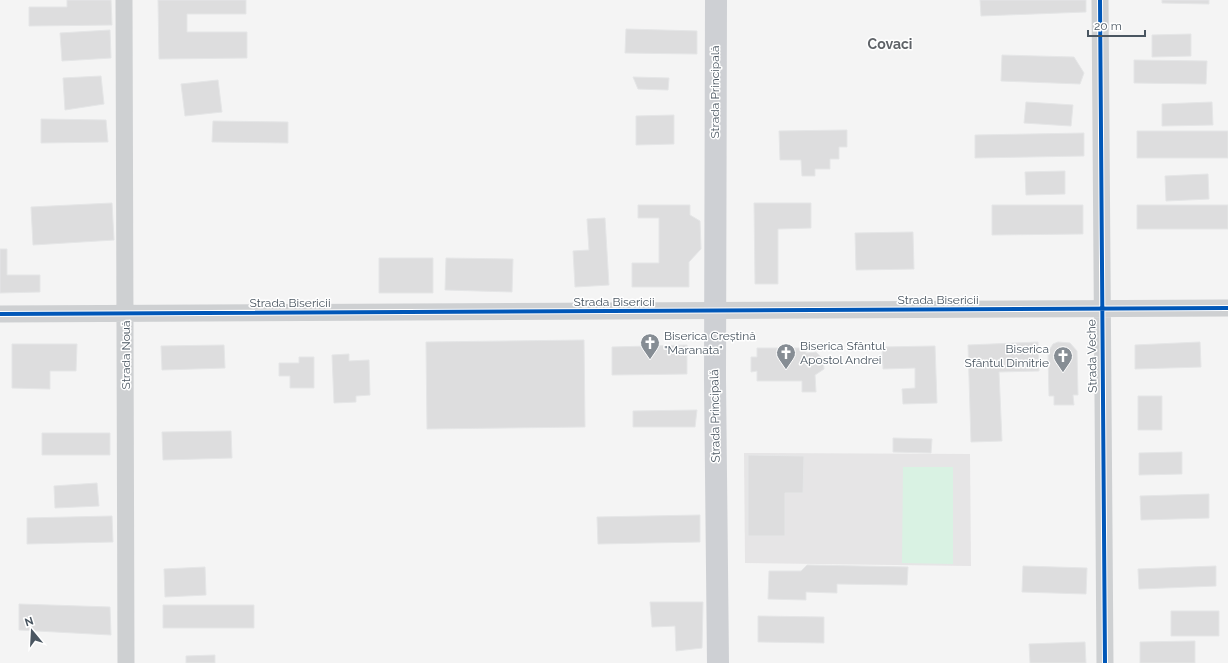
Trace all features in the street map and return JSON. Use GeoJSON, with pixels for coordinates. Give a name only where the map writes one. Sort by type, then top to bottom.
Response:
{"type":"FeatureCollection","features":[{"type":"Feature","properties":{"kind":"street","name":"Strada Nouă"},"geometry":{"type":"LineString","coordinates":[[124,0],[126,663]]}},
{"type":"Feature","properties":{"kind":"street","name":"Strada Principală"},"geometry":{"type":"LineString","coordinates":[[716,0],[714,312],[718,663]]}},
{"type":"Feature","properties":{"kind":"street","name":"Strada Veche"},"geometry":{"type":"LineString","coordinates":[[1100,0],[1101,309],[1106,663]]}},
{"type":"Feature","properties":{"kind":"street","name":"Strada Bisericii"},"geometry":{"type":"LineString","coordinates":[[0,314],[714,312],[1228,308]]}},
{"type":"Feature","properties":{"kind":"shaded area"},"geometry":{"type":"Polygon","coordinates":[[[744,453],[970,454],[971,566],[745,563],[744,453]]]}},
{"type":"Feature","properties":{"kind":"green space"},"geometry":{"type":"Polygon","coordinates":[[[903,467],[953,467],[953,564],[902,563],[903,467]]]}},
{"type":"Feature","properties":{"kind":"building"},"geometry":{"type":"Polygon","coordinates":[[[67,0],[111,0],[112,25],[29,26],[29,7],[67,7],[67,0]]]}},
{"type":"Feature","properties":{"kind":"building"},"geometry":{"type":"Polygon","coordinates":[[[158,0],[246,0],[246,14],[187,14],[187,32],[247,32],[247,58],[159,59],[158,0]]]}},
{"type":"Feature","properties":{"kind":"building"},"geometry":{"type":"Polygon","coordinates":[[[980,0],[1086,0],[1086,12],[981,16],[980,0]]]}},
{"type":"Feature","properties":{"kind":"building"},"geometry":{"type":"Polygon","coordinates":[[[1162,0],[1209,0],[1209,4],[1162,3],[1162,0]]]}},
{"type":"Feature","properties":{"kind":"building"},"geometry":{"type":"Polygon","coordinates":[[[626,29],[697,31],[697,54],[625,53],[626,29]]]}},
{"type":"Feature","properties":{"kind":"building"},"geometry":{"type":"Polygon","coordinates":[[[110,30],[111,58],[62,61],[60,33],[110,30]]]}},
{"type":"Feature","properties":{"kind":"building"},"geometry":{"type":"Polygon","coordinates":[[[1191,34],[1191,56],[1152,57],[1152,35],[1191,34]]]}},
{"type":"Feature","properties":{"kind":"building"},"geometry":{"type":"Polygon","coordinates":[[[1002,55],[1074,57],[1084,73],[1080,84],[1001,81],[1002,55]]]}},
{"type":"Feature","properties":{"kind":"building"},"geometry":{"type":"Polygon","coordinates":[[[1134,60],[1207,61],[1206,84],[1134,83],[1134,60]]]}},
{"type":"Feature","properties":{"kind":"building"},"geometry":{"type":"Polygon","coordinates":[[[101,76],[104,104],[65,110],[63,78],[101,76]]]}},
{"type":"Feature","properties":{"kind":"building"},"geometry":{"type":"Polygon","coordinates":[[[633,77],[669,78],[668,90],[638,89],[633,77]]]}},
{"type":"Feature","properties":{"kind":"building"},"geometry":{"type":"Polygon","coordinates":[[[218,80],[222,112],[185,116],[181,84],[218,80]]]}},
{"type":"Feature","properties":{"kind":"building"},"geometry":{"type":"Polygon","coordinates":[[[1026,102],[1073,105],[1071,126],[1024,123],[1026,102]]]}},
{"type":"Feature","properties":{"kind":"building"},"geometry":{"type":"Polygon","coordinates":[[[1212,102],[1213,125],[1162,126],[1162,104],[1212,102]]]}},
{"type":"Feature","properties":{"kind":"building"},"geometry":{"type":"Polygon","coordinates":[[[674,115],[674,144],[636,145],[636,116],[674,115]]]}},
{"type":"Feature","properties":{"kind":"building"},"geometry":{"type":"Polygon","coordinates":[[[41,119],[106,120],[108,142],[41,143],[41,119]]]}},
{"type":"Feature","properties":{"kind":"building"},"geometry":{"type":"Polygon","coordinates":[[[213,121],[288,122],[288,143],[212,142],[213,121]]]}},
{"type":"Feature","properties":{"kind":"building"},"geometry":{"type":"Polygon","coordinates":[[[847,130],[847,147],[839,147],[839,159],[830,159],[830,169],[815,169],[815,176],[802,176],[801,160],[780,160],[779,131],[847,130]]]}},
{"type":"Feature","properties":{"kind":"building"},"geometry":{"type":"Polygon","coordinates":[[[1137,131],[1228,131],[1228,158],[1137,158],[1137,131]]]}},
{"type":"Feature","properties":{"kind":"building"},"geometry":{"type":"Polygon","coordinates":[[[1084,133],[1084,156],[975,158],[975,135],[1084,133]]]}},
{"type":"Feature","properties":{"kind":"building"},"geometry":{"type":"Polygon","coordinates":[[[1065,171],[1065,194],[1026,195],[1025,172],[1065,171]]]}},
{"type":"Feature","properties":{"kind":"building"},"geometry":{"type":"Polygon","coordinates":[[[1208,174],[1209,199],[1166,201],[1165,176],[1208,174]]]}},
{"type":"Feature","properties":{"kind":"building"},"geometry":{"type":"Polygon","coordinates":[[[112,203],[114,240],[33,245],[31,207],[112,203]]]}},
{"type":"Feature","properties":{"kind":"building"},"geometry":{"type":"Polygon","coordinates":[[[754,203],[811,203],[811,228],[778,229],[778,284],[755,284],[754,203]]]}},
{"type":"Feature","properties":{"kind":"building"},"geometry":{"type":"Polygon","coordinates":[[[638,205],[690,205],[690,215],[700,221],[701,249],[689,262],[689,287],[632,287],[632,263],[659,263],[659,218],[638,218],[638,205]]]}},
{"type":"Feature","properties":{"kind":"building"},"geometry":{"type":"Polygon","coordinates":[[[992,205],[1083,205],[1083,234],[992,235],[992,205]]]}},
{"type":"Feature","properties":{"kind":"building"},"geometry":{"type":"Polygon","coordinates":[[[1137,205],[1228,205],[1228,229],[1137,229],[1137,205]]]}},
{"type":"Feature","properties":{"kind":"building"},"geometry":{"type":"Polygon","coordinates":[[[605,218],[609,285],[575,287],[573,251],[589,250],[587,219],[605,218]]]}},
{"type":"Feature","properties":{"kind":"building"},"geometry":{"type":"Polygon","coordinates":[[[913,232],[914,269],[856,270],[855,233],[913,232]]]}},
{"type":"Feature","properties":{"kind":"building"},"geometry":{"type":"Polygon","coordinates":[[[0,249],[7,249],[7,275],[40,275],[40,292],[0,293],[0,249]]]}},
{"type":"Feature","properties":{"kind":"building"},"geometry":{"type":"Polygon","coordinates":[[[379,258],[433,258],[433,293],[379,293],[379,258]]]}},
{"type":"Feature","properties":{"kind":"building"},"geometry":{"type":"Polygon","coordinates":[[[446,258],[513,259],[512,292],[445,290],[446,258]]]}},
{"type":"Feature","properties":{"kind":"building"},"geometry":{"type":"Polygon","coordinates":[[[584,340],[585,427],[427,429],[426,342],[584,340]]]}},
{"type":"Feature","properties":{"kind":"building"},"geometry":{"type":"Polygon","coordinates":[[[1038,342],[1039,371],[999,372],[1002,441],[971,442],[968,345],[1038,342]]]}},
{"type":"Feature","properties":{"kind":"building","name":"Biserica Sfântul Dimitrie"},"geometry":{"type":"Polygon","coordinates":[[[1058,342],[1070,343],[1077,351],[1078,395],[1073,395],[1074,405],[1054,405],[1054,396],[1049,396],[1048,352],[1053,344],[1058,342]]]}},
{"type":"Feature","properties":{"kind":"building"},"geometry":{"type":"Polygon","coordinates":[[[1200,342],[1201,367],[1135,369],[1135,345],[1200,342]]]}},
{"type":"Feature","properties":{"kind":"building"},"geometry":{"type":"Polygon","coordinates":[[[12,344],[77,344],[76,371],[50,371],[50,389],[12,388],[12,344]]]}},
{"type":"Feature","properties":{"kind":"building"},"geometry":{"type":"Polygon","coordinates":[[[224,345],[225,368],[162,370],[161,346],[224,345]]]}},
{"type":"Feature","properties":{"kind":"building","name":"Biserica Creștină \"Maranata\""},"geometry":{"type":"Polygon","coordinates":[[[687,345],[687,374],[612,375],[612,347],[687,345]]]}},
{"type":"Feature","properties":{"kind":"building"},"geometry":{"type":"Polygon","coordinates":[[[935,346],[937,403],[903,404],[902,389],[915,388],[915,368],[883,369],[882,347],[935,346]]]}},
{"type":"Feature","properties":{"kind":"building","name":"Biserica Sfântul Apostol Andrei"},"geometry":{"type":"Polygon","coordinates":[[[757,348],[806,348],[806,353],[816,352],[823,359],[824,369],[815,375],[816,392],[802,392],[802,381],[757,381],[757,371],[751,372],[751,357],[757,357],[757,348]]]}},
{"type":"Feature","properties":{"kind":"building"},"geometry":{"type":"Polygon","coordinates":[[[349,354],[349,361],[369,360],[370,395],[356,396],[356,402],[334,403],[332,355],[349,354]]]}},
{"type":"Feature","properties":{"kind":"building"},"geometry":{"type":"Polygon","coordinates":[[[299,357],[314,357],[314,388],[290,388],[290,376],[279,376],[279,363],[299,363],[299,357]]]}},
{"type":"Feature","properties":{"kind":"building"},"geometry":{"type":"Polygon","coordinates":[[[1138,396],[1162,396],[1162,430],[1138,430],[1138,396]]]}},
{"type":"Feature","properties":{"kind":"building"},"geometry":{"type":"Polygon","coordinates":[[[697,410],[695,427],[633,427],[633,411],[697,410]]]}},
{"type":"Feature","properties":{"kind":"building"},"geometry":{"type":"Polygon","coordinates":[[[231,431],[232,458],[163,460],[162,432],[231,431]]]}},
{"type":"Feature","properties":{"kind":"building"},"geometry":{"type":"Polygon","coordinates":[[[42,433],[110,433],[110,455],[42,455],[42,433]]]}},
{"type":"Feature","properties":{"kind":"building"},"geometry":{"type":"Polygon","coordinates":[[[893,438],[932,439],[931,453],[893,452],[893,438]]]}},
{"type":"Feature","properties":{"kind":"building"},"geometry":{"type":"Polygon","coordinates":[[[1182,452],[1182,474],[1139,475],[1139,453],[1182,452]]]}},
{"type":"Feature","properties":{"kind":"building"},"geometry":{"type":"Polygon","coordinates":[[[748,455],[804,456],[803,493],[785,493],[785,536],[748,536],[748,455]]]}},
{"type":"Feature","properties":{"kind":"building"},"geometry":{"type":"Polygon","coordinates":[[[97,483],[99,506],[55,508],[54,486],[97,483]]]}},
{"type":"Feature","properties":{"kind":"building"},"geometry":{"type":"Polygon","coordinates":[[[1209,494],[1209,518],[1141,520],[1140,496],[1209,494]]]}},
{"type":"Feature","properties":{"kind":"building"},"geometry":{"type":"Polygon","coordinates":[[[700,515],[700,542],[598,544],[597,517],[700,515]]]}},
{"type":"Feature","properties":{"kind":"building"},"geometry":{"type":"Polygon","coordinates":[[[112,516],[113,542],[27,544],[27,518],[112,516]]]}},
{"type":"Feature","properties":{"kind":"building"},"geometry":{"type":"Polygon","coordinates":[[[807,565],[908,567],[907,585],[837,584],[837,593],[806,592],[806,600],[768,599],[769,571],[801,571],[807,565]]]}},
{"type":"Feature","properties":{"kind":"building"},"geometry":{"type":"Polygon","coordinates":[[[1023,566],[1087,568],[1086,594],[1022,592],[1023,566]]]}},
{"type":"Feature","properties":{"kind":"building"},"geometry":{"type":"Polygon","coordinates":[[[1216,566],[1216,586],[1139,589],[1138,569],[1216,566]]]}},
{"type":"Feature","properties":{"kind":"building"},"geometry":{"type":"Polygon","coordinates":[[[205,567],[206,595],[165,597],[164,569],[205,567]]]}},
{"type":"Feature","properties":{"kind":"building"},"geometry":{"type":"Polygon","coordinates":[[[650,602],[703,602],[702,648],[676,651],[675,626],[652,627],[650,602]]]}},
{"type":"Feature","properties":{"kind":"building"},"geometry":{"type":"Polygon","coordinates":[[[19,604],[110,607],[111,635],[19,630],[19,604]]]}},
{"type":"Feature","properties":{"kind":"building"},"geometry":{"type":"Polygon","coordinates":[[[163,605],[254,605],[254,628],[163,628],[163,605]]]}},
{"type":"Feature","properties":{"kind":"building"},"geometry":{"type":"Polygon","coordinates":[[[1171,611],[1219,611],[1219,636],[1171,636],[1171,611]]]}},
{"type":"Feature","properties":{"kind":"building"},"geometry":{"type":"Polygon","coordinates":[[[758,616],[824,617],[824,643],[758,642],[758,616]]]}},
{"type":"Feature","properties":{"kind":"building"},"geometry":{"type":"Polygon","coordinates":[[[1195,641],[1195,663],[1140,663],[1140,642],[1195,641]]]}},
{"type":"Feature","properties":{"kind":"building"},"geometry":{"type":"Polygon","coordinates":[[[1085,642],[1086,663],[1030,663],[1029,644],[1085,642]]]}},
{"type":"Feature","properties":{"kind":"building"},"geometry":{"type":"Polygon","coordinates":[[[215,655],[215,663],[186,663],[186,656],[215,655]]]}},
{"type":"Feature","properties":{"kind":"cycle path"},"geometry":{"type":"LineString","coordinates":[[1100,0],[1105,663]]}},
{"type":"Feature","properties":{"kind":"cycle path"},"geometry":{"type":"LineString","coordinates":[[0,314],[1228,308]]}},
{"type":"Feature","properties":{"kind":"place","name":"Biserica Creștină \"Maranata\""},"geometry":{"type":"Point","coordinates":[650,360]}},
{"type":"Feature","properties":{"kind":"place","name":"Biserica Sfântul Apostol Andrei"},"geometry":{"type":"Point","coordinates":[786,370]}},
{"type":"Feature","properties":{"kind":"place","name":"Biserica Sfântul Dimitrie"},"geometry":{"type":"Point","coordinates":[1063,373]}},
{"type":"Feature","properties":{"kind":"district","name":"Covaci"},"geometry":{"type":"Point","coordinates":[890,44]}}]}
